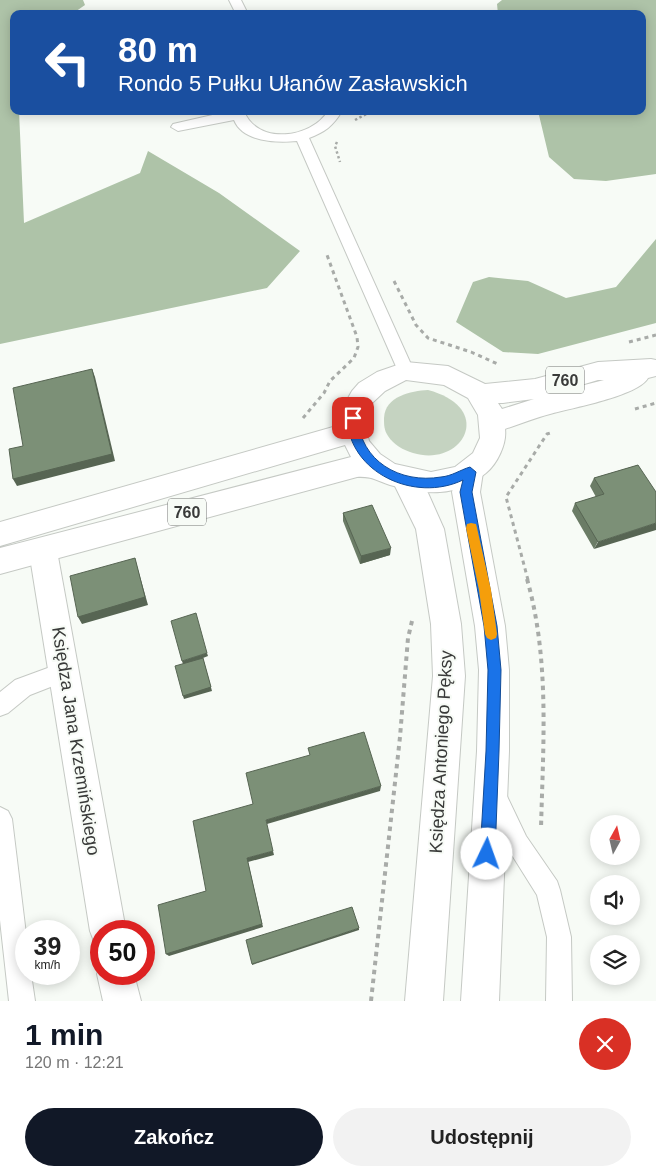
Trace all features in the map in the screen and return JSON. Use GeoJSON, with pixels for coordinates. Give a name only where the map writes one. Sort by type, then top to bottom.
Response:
{"type":"FeatureCollection","features":[{"type":"Feature","properties":{"kind":"main road","name":"760"},"geometry":{"type":"LineString","coordinates":[[479,394],[535,389],[598,371],[654,369]]}},
{"type":"Feature","properties":{"kind":"main road","name":"760"},"geometry":{"type":"LineString","coordinates":[[494,422],[546,405],[616,387],[654,369]]}},
{"type":"Feature","properties":{"kind":"main road"},"geometry":{"type":"LineString","coordinates":[[425,371],[445,374],[464,382],[479,394],[490,409],[494,422],[495,436],[491,449],[482,462],[470,472],[456,479],[422,483],[406,480],[386,472],[375,465],[358,445],[353,432],[353,418],[356,405],[364,393],[375,383],[389,376],[406,372],[425,371]]}},
{"type":"Feature","properties":{"kind":"main road","name":"760"},"geometry":{"type":"LineString","coordinates":[[0,534],[353,432]]}},
{"type":"Feature","properties":{"kind":"main road","name":"760"},"geometry":{"type":"LineString","coordinates":[[0,561],[333,472],[357,466],[375,465]]}},
{"type":"Feature","properties":{"kind":"main road"},"geometry":{"type":"LineString","coordinates":[[470,472],[466,492],[490,626],[494,670],[491,781],[480,1001]]}},
{"type":"Feature","properties":{"kind":"main road","name":"Księdza Antoniego Pęksy"},"geometry":{"type":"LineString","coordinates":[[406,480],[418,501],[430,529],[446,624],[449,676],[424,1001]]}},
{"type":"Feature","properties":{"kind":"main road","name":"Księdza Jana Krzemińskiego"},"geometry":{"type":"LineString","coordinates":[[43,551],[106,920]]}},
{"type":"Feature","properties":{"kind":"main road"},"geometry":{"type":"LineString","coordinates":[[118,985],[122,1001]]}},
{"type":"Feature","properties":{"kind":"lane"},"geometry":{"type":"LineString","coordinates":[[178,127],[229,115]]}},
{"type":"Feature","properties":{"kind":"lane"},"geometry":{"type":"LineString","coordinates":[[238,115],[242,123],[260,134],[280,138],[302,137],[326,126],[334,115]]}},
{"type":"Feature","properties":{"kind":"lane"},"geometry":{"type":"LineString","coordinates":[[302,137],[406,372]]}},
{"type":"Feature","properties":{"kind":"lane"},"geometry":{"type":"LineString","coordinates":[[0,706],[23,687],[64,672]]}},
{"type":"Feature","properties":{"kind":"lane"},"geometry":{"type":"LineString","coordinates":[[491,781],[503,816],[518,844],[548,890],[560,937],[559,1001]]}},
{"type":"Feature","properties":{"kind":"lane"},"geometry":{"type":"LineString","coordinates":[[0,819],[22,1001]]}},
{"type":"Feature","properties":{"kind":"path"},"geometry":{"type":"LineString","coordinates":[[353,122],[365,115]]}},
{"type":"Feature","properties":{"kind":"path"},"geometry":{"type":"LineString","coordinates":[[338,140],[335,146],[341,166]]}},
{"type":"Feature","properties":{"kind":"path"},"geometry":{"type":"LineString","coordinates":[[390,273],[416,325],[428,338],[471,352],[502,366]]}},
{"type":"Feature","properties":{"kind":"path"},"geometry":{"type":"LineString","coordinates":[[628,342],[656,335]]}},
{"type":"Feature","properties":{"kind":"path"},"geometry":{"type":"LineString","coordinates":[[540,876],[543,726],[539,633],[530,587],[511,522],[506,497],[547,434],[555,431]]}},
{"type":"Feature","properties":{"kind":"path"},"geometry":{"type":"LineString","coordinates":[[371,1001],[400,737],[408,638],[415,612]]}},
{"type":"Feature","properties":{"kind":"green space"},"geometry":{"type":"Polygon","coordinates":[[[0,0],[83,0],[85,5],[78,10],[10,10],[10,115],[19,115],[24,223],[140,173],[148,151],[219,193],[300,251],[267,288],[0,344],[0,0]]]}},
{"type":"Feature","properties":{"kind":"green space"},"geometry":{"type":"Polygon","coordinates":[[[502,0],[656,0],[656,174],[606,181],[574,179],[549,157],[539,115],[646,115],[646,10],[498,10],[497,4],[502,0]]]}},
{"type":"Feature","properties":{"kind":"green space"},"geometry":{"type":"Polygon","coordinates":[[[656,239],[656,323],[538,354],[503,352],[456,322],[473,282],[489,277],[528,281],[566,298],[616,287],[656,239]]]}},
{"type":"Feature","properties":{"kind":"green space"},"geometry":{"type":"Polygon","coordinates":[[[428,390],[449,398],[461,410],[466,422],[465,434],[458,444],[446,452],[431,455],[413,453],[399,447],[388,436],[384,423],[385,411],[394,400],[407,393],[428,390]]]}},
{"type":"Feature","properties":{"kind":"building"},"geometry":{"type":"Polygon","coordinates":[[[92,369],[112,454],[13,479],[9,449],[23,446],[13,388],[92,369]]]}},
{"type":"Feature","properties":{"kind":"building"},"geometry":{"type":"Polygon","coordinates":[[[638,465],[656,492],[656,523],[598,542],[575,503],[604,494],[594,478],[638,465]]]}},
{"type":"Feature","properties":{"kind":"building"},"geometry":{"type":"Polygon","coordinates":[[[372,505],[391,548],[361,556],[343,513],[372,505]]]}},
{"type":"Feature","properties":{"kind":"building"},"geometry":{"type":"Polygon","coordinates":[[[135,558],[145,597],[78,617],[70,576],[135,558]]]}},
{"type":"Feature","properties":{"kind":"building"},"geometry":{"type":"Polygon","coordinates":[[[196,613],[207,653],[182,661],[171,621],[196,613]]]}},
{"type":"Feature","properties":{"kind":"building"},"geometry":{"type":"Polygon","coordinates":[[[203,658],[211,687],[183,696],[175,666],[203,658]]]}},
{"type":"Feature","properties":{"kind":"building"},"geometry":{"type":"Polygon","coordinates":[[[364,732],[381,786],[266,820],[273,851],[247,858],[262,924],[166,954],[158,905],[206,891],[193,821],[253,804],[246,773],[310,755],[308,748],[364,732]]]}},
{"type":"Feature","properties":{"kind":"building"},"geometry":{"type":"Polygon","coordinates":[[[352,907],[359,928],[252,964],[246,940],[352,907]]]}},
{"type":"Feature","properties":{"kind":"slow traffic"},"geometry":{"type":"LineString","coordinates":[[471,528],[485,590],[491,634]]}},
{"type":"Feature","properties":{"kind":"route"},"geometry":{"type":"LineString","coordinates":[[353,418],[353,432],[358,445],[369,460],[386,472],[406,480],[422,483],[456,479],[470,472],[466,492],[471,526],[485,590],[494,670],[493,751],[487,854]]}}]}
